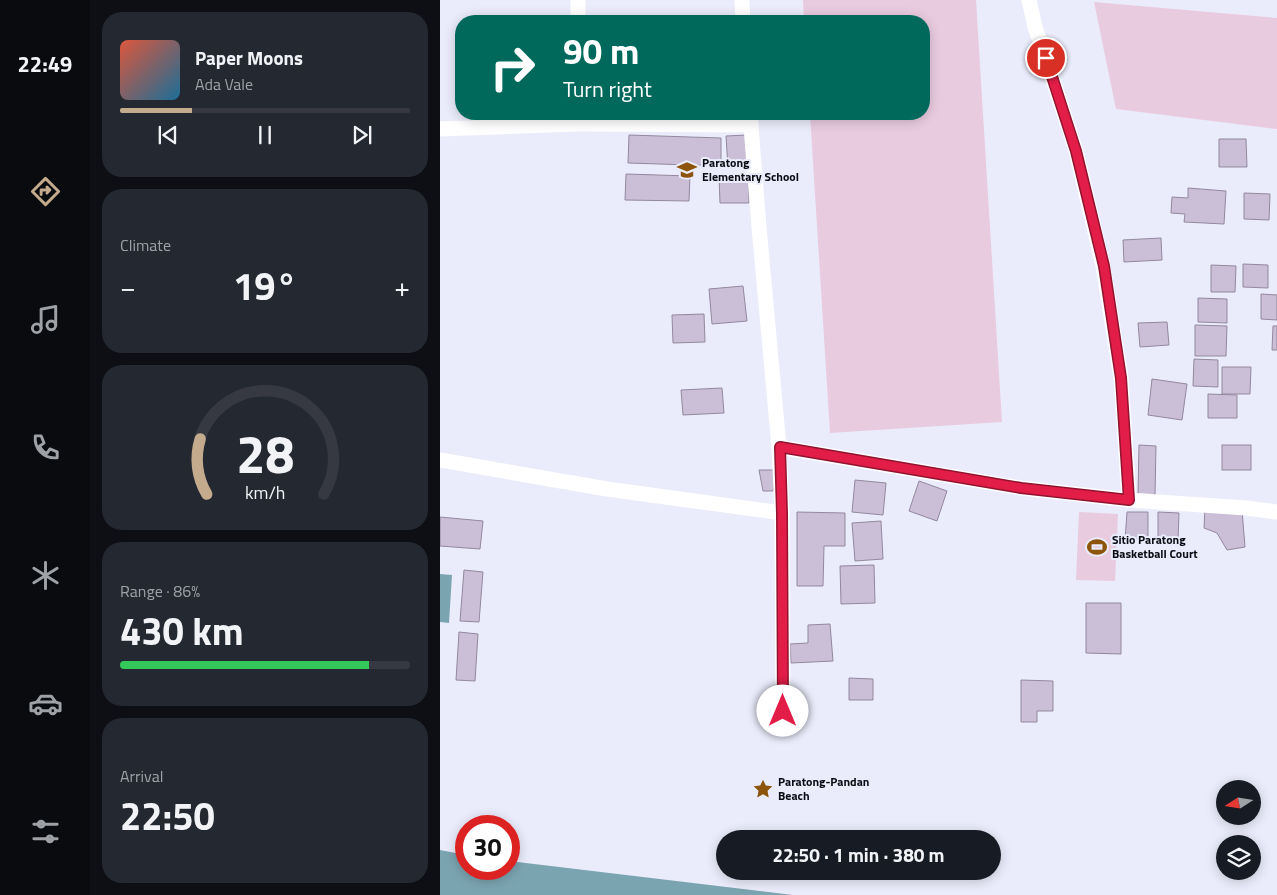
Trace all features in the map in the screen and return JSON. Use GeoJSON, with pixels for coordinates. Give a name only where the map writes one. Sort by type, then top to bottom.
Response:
{"type":"FeatureCollection","features":[{"type":"Feature","properties":{"kind":"street"},"geometry":{"type":"LineString","coordinates":[[578,0],[578,15]]}},
{"type":"Feature","properties":{"kind":"street"},"geometry":{"type":"LineString","coordinates":[[742,0],[743,15]]}},
{"type":"Feature","properties":{"kind":"street"},"geometry":{"type":"LineString","coordinates":[[1029,0],[1035,27],[1076,151],[1104,266],[1121,378],[1129,500]]}},
{"type":"Feature","properties":{"kind":"street"},"geometry":{"type":"LineString","coordinates":[[440,129],[562,120]]}},
{"type":"Feature","properties":{"kind":"street"},"geometry":{"type":"LineString","coordinates":[[750,120],[780,447],[783,711]]}},
{"type":"Feature","properties":{"kind":"street"},"geometry":{"type":"LineString","coordinates":[[780,447],[1021,488],[1129,500],[1277,512]]}},
{"type":"Feature","properties":{"kind":"street"},"geometry":{"type":"LineString","coordinates":[[440,460],[607,489],[782,513]]}},
{"type":"Feature","properties":{"kind":"shaded area"},"geometry":{"type":"Polygon","coordinates":[[[803,0],[976,0],[1002,422],[830,433],[810,120],[930,120],[930,15],[804,15],[803,0]]]}},
{"type":"Feature","properties":{"kind":"shaded area"},"geometry":{"type":"Polygon","coordinates":[[[1094,2],[1277,18],[1277,129],[1116,109],[1094,2]]]}},
{"type":"Feature","properties":{"kind":"shaded area","name":"Sitio Paratong Basketball Court"},"geometry":{"type":"Polygon","coordinates":[[[1079,512],[1118,514],[1115,581],[1076,580],[1079,512]]]}},
{"type":"Feature","properties":{"kind":"water"},"geometry":{"type":"Polygon","coordinates":[[[440,574],[452,575],[449,623],[440,622],[440,574]]]}},
{"type":"Feature","properties":{"kind":"water"},"geometry":{"type":"Polygon","coordinates":[[[440,850],[455,853],[455,880],[520,880],[520,862],[793,895],[440,895],[440,850]]]}},
{"type":"Feature","properties":{"kind":"building"},"geometry":{"type":"Polygon","coordinates":[[[629,135],[721,138],[721,166],[628,163],[629,135]]]}},
{"type":"Feature","properties":{"kind":"building"},"geometry":{"type":"Polygon","coordinates":[[[747,135],[748,167],[728,168],[726,136],[747,135]]]}},
{"type":"Feature","properties":{"kind":"building"},"geometry":{"type":"Polygon","coordinates":[[[1219,139],[1246,139],[1247,167],[1219,167],[1219,139]]]}},
{"type":"Feature","properties":{"kind":"building"},"geometry":{"type":"Polygon","coordinates":[[[626,174],[690,176],[689,201],[625,200],[626,174]]]}},
{"type":"Feature","properties":{"kind":"building"},"geometry":{"type":"Polygon","coordinates":[[[719,176],[749,176],[749,203],[720,203],[719,176]]]}},
{"type":"Feature","properties":{"kind":"building"},"geometry":{"type":"Polygon","coordinates":[[[1188,188],[1226,191],[1224,224],[1184,222],[1185,214],[1171,213],[1172,197],[1188,198],[1188,188]]]}},
{"type":"Feature","properties":{"kind":"building"},"geometry":{"type":"Polygon","coordinates":[[[1244,193],[1270,194],[1269,220],[1244,219],[1244,193]]]}},
{"type":"Feature","properties":{"kind":"building"},"geometry":{"type":"Polygon","coordinates":[[[1161,238],[1162,260],[1124,262],[1123,240],[1161,238]]]}},
{"type":"Feature","properties":{"kind":"building"},"geometry":{"type":"Polygon","coordinates":[[[1243,264],[1268,265],[1268,288],[1243,287],[1243,264]]]}},
{"type":"Feature","properties":{"kind":"building"},"geometry":{"type":"Polygon","coordinates":[[[1211,265],[1236,266],[1235,292],[1211,292],[1211,265]]]}},
{"type":"Feature","properties":{"kind":"building"},"geometry":{"type":"Polygon","coordinates":[[[743,286],[747,321],[712,324],[709,289],[743,286]]]}},
{"type":"Feature","properties":{"kind":"building"},"geometry":{"type":"Polygon","coordinates":[[[1261,294],[1277,295],[1277,320],[1261,319],[1261,294]]]}},
{"type":"Feature","properties":{"kind":"building"},"geometry":{"type":"Polygon","coordinates":[[[1198,298],[1227,299],[1227,323],[1198,322],[1198,298]]]}},
{"type":"Feature","properties":{"kind":"building"},"geometry":{"type":"Polygon","coordinates":[[[704,314],[705,342],[673,343],[672,315],[704,314]]]}},
{"type":"Feature","properties":{"kind":"building"},"geometry":{"type":"Polygon","coordinates":[[[1167,322],[1169,345],[1140,347],[1138,323],[1167,322]]]}},
{"type":"Feature","properties":{"kind":"building"},"geometry":{"type":"Polygon","coordinates":[[[1195,325],[1227,326],[1226,356],[1195,356],[1195,325]]]}},
{"type":"Feature","properties":{"kind":"building"},"geometry":{"type":"Polygon","coordinates":[[[1273,326],[1277,326],[1277,350],[1272,350],[1273,326]]]}},
{"type":"Feature","properties":{"kind":"building"},"geometry":{"type":"Polygon","coordinates":[[[1194,359],[1218,360],[1218,387],[1193,386],[1194,359]]]}},
{"type":"Feature","properties":{"kind":"building"},"geometry":{"type":"Polygon","coordinates":[[[1222,367],[1251,367],[1250,394],[1222,394],[1222,367]]]}},
{"type":"Feature","properties":{"kind":"building"},"geometry":{"type":"Polygon","coordinates":[[[1152,379],[1187,384],[1182,420],[1148,415],[1152,379]]]}},
{"type":"Feature","properties":{"kind":"building"},"geometry":{"type":"Polygon","coordinates":[[[722,388],[724,413],[683,415],[681,390],[722,388]]]}},
{"type":"Feature","properties":{"kind":"building"},"geometry":{"type":"Polygon","coordinates":[[[1208,394],[1237,395],[1237,418],[1208,418],[1208,394]]]}},
{"type":"Feature","properties":{"kind":"building"},"geometry":{"type":"Polygon","coordinates":[[[1139,445],[1156,446],[1155,495],[1138,495],[1139,445]]]}},
{"type":"Feature","properties":{"kind":"building"},"geometry":{"type":"Polygon","coordinates":[[[1222,445],[1251,445],[1251,470],[1222,470],[1222,445]]]}},
{"type":"Feature","properties":{"kind":"building"},"geometry":{"type":"Polygon","coordinates":[[[759,470],[777,470],[773,491],[763,491],[759,470]]]}},
{"type":"Feature","properties":{"kind":"building"},"geometry":{"type":"Polygon","coordinates":[[[855,480],[886,483],[883,515],[852,512],[855,480]]]}},
{"type":"Feature","properties":{"kind":"building"},"geometry":{"type":"Polygon","coordinates":[[[919,481],[947,491],[937,521],[909,511],[919,481]]]}},
{"type":"Feature","properties":{"kind":"building"},"geometry":{"type":"Polygon","coordinates":[[[1205,507],[1242,510],[1245,547],[1227,550],[1217,533],[1204,528],[1205,507]]]}},
{"type":"Feature","properties":{"kind":"building"},"geometry":{"type":"Polygon","coordinates":[[[797,512],[845,513],[845,546],[824,546],[823,586],[797,586],[797,512]]]}},
{"type":"Feature","properties":{"kind":"building"},"geometry":{"type":"Polygon","coordinates":[[[1127,512],[1148,512],[1148,541],[1125,540],[1127,512]]]}},
{"type":"Feature","properties":{"kind":"building"},"geometry":{"type":"Polygon","coordinates":[[[1158,512],[1179,513],[1178,541],[1158,540],[1158,512]]]}},
{"type":"Feature","properties":{"kind":"building"},"geometry":{"type":"Polygon","coordinates":[[[440,517],[483,521],[480,549],[440,546],[440,517]]]}},
{"type":"Feature","properties":{"kind":"building"},"geometry":{"type":"Polygon","coordinates":[[[881,521],[883,559],[855,561],[852,523],[881,521]]]}},
{"type":"Feature","properties":{"kind":"building"},"geometry":{"type":"Polygon","coordinates":[[[874,565],[875,603],[841,604],[840,566],[874,565]]]}},
{"type":"Feature","properties":{"kind":"building"},"geometry":{"type":"Polygon","coordinates":[[[464,570],[483,572],[479,622],[460,621],[464,570]]]}},
{"type":"Feature","properties":{"kind":"building"},"geometry":{"type":"Polygon","coordinates":[[[1086,603],[1121,603],[1121,654],[1086,653],[1086,603]]]}},
{"type":"Feature","properties":{"kind":"building"},"geometry":{"type":"Polygon","coordinates":[[[830,624],[833,661],[791,663],[790,644],[808,643],[808,625],[830,624]]]}},
{"type":"Feature","properties":{"kind":"building"},"geometry":{"type":"Polygon","coordinates":[[[459,632],[478,634],[475,681],[456,680],[459,632]]]}},
{"type":"Feature","properties":{"kind":"building"},"geometry":{"type":"Polygon","coordinates":[[[849,678],[873,679],[873,700],[849,700],[849,678]]]}},
{"type":"Feature","properties":{"kind":"building"},"geometry":{"type":"Polygon","coordinates":[[[1021,680],[1053,681],[1053,711],[1037,711],[1037,722],[1021,722],[1021,680]]]}},
{"type":"Feature","properties":{"kind":"place","name":"Paratong Elementary School"},"geometry":{"type":"Point","coordinates":[687,170]}},
{"type":"Feature","properties":{"kind":"place","name":"Sitio Paratong Basketball Court"},"geometry":{"type":"Point","coordinates":[1097,547]}},
{"type":"Feature","properties":{"kind":"place","name":"Paratong-Pandan Beach"},"geometry":{"type":"Point","coordinates":[763,789]}},
{"type":"Feature","properties":{"kind":"route"},"geometry":{"type":"LineString","coordinates":[[783,711],[780,447],[1021,488],[1129,500],[1121,378],[1104,266],[1076,151],[1046,58]]}}]}
